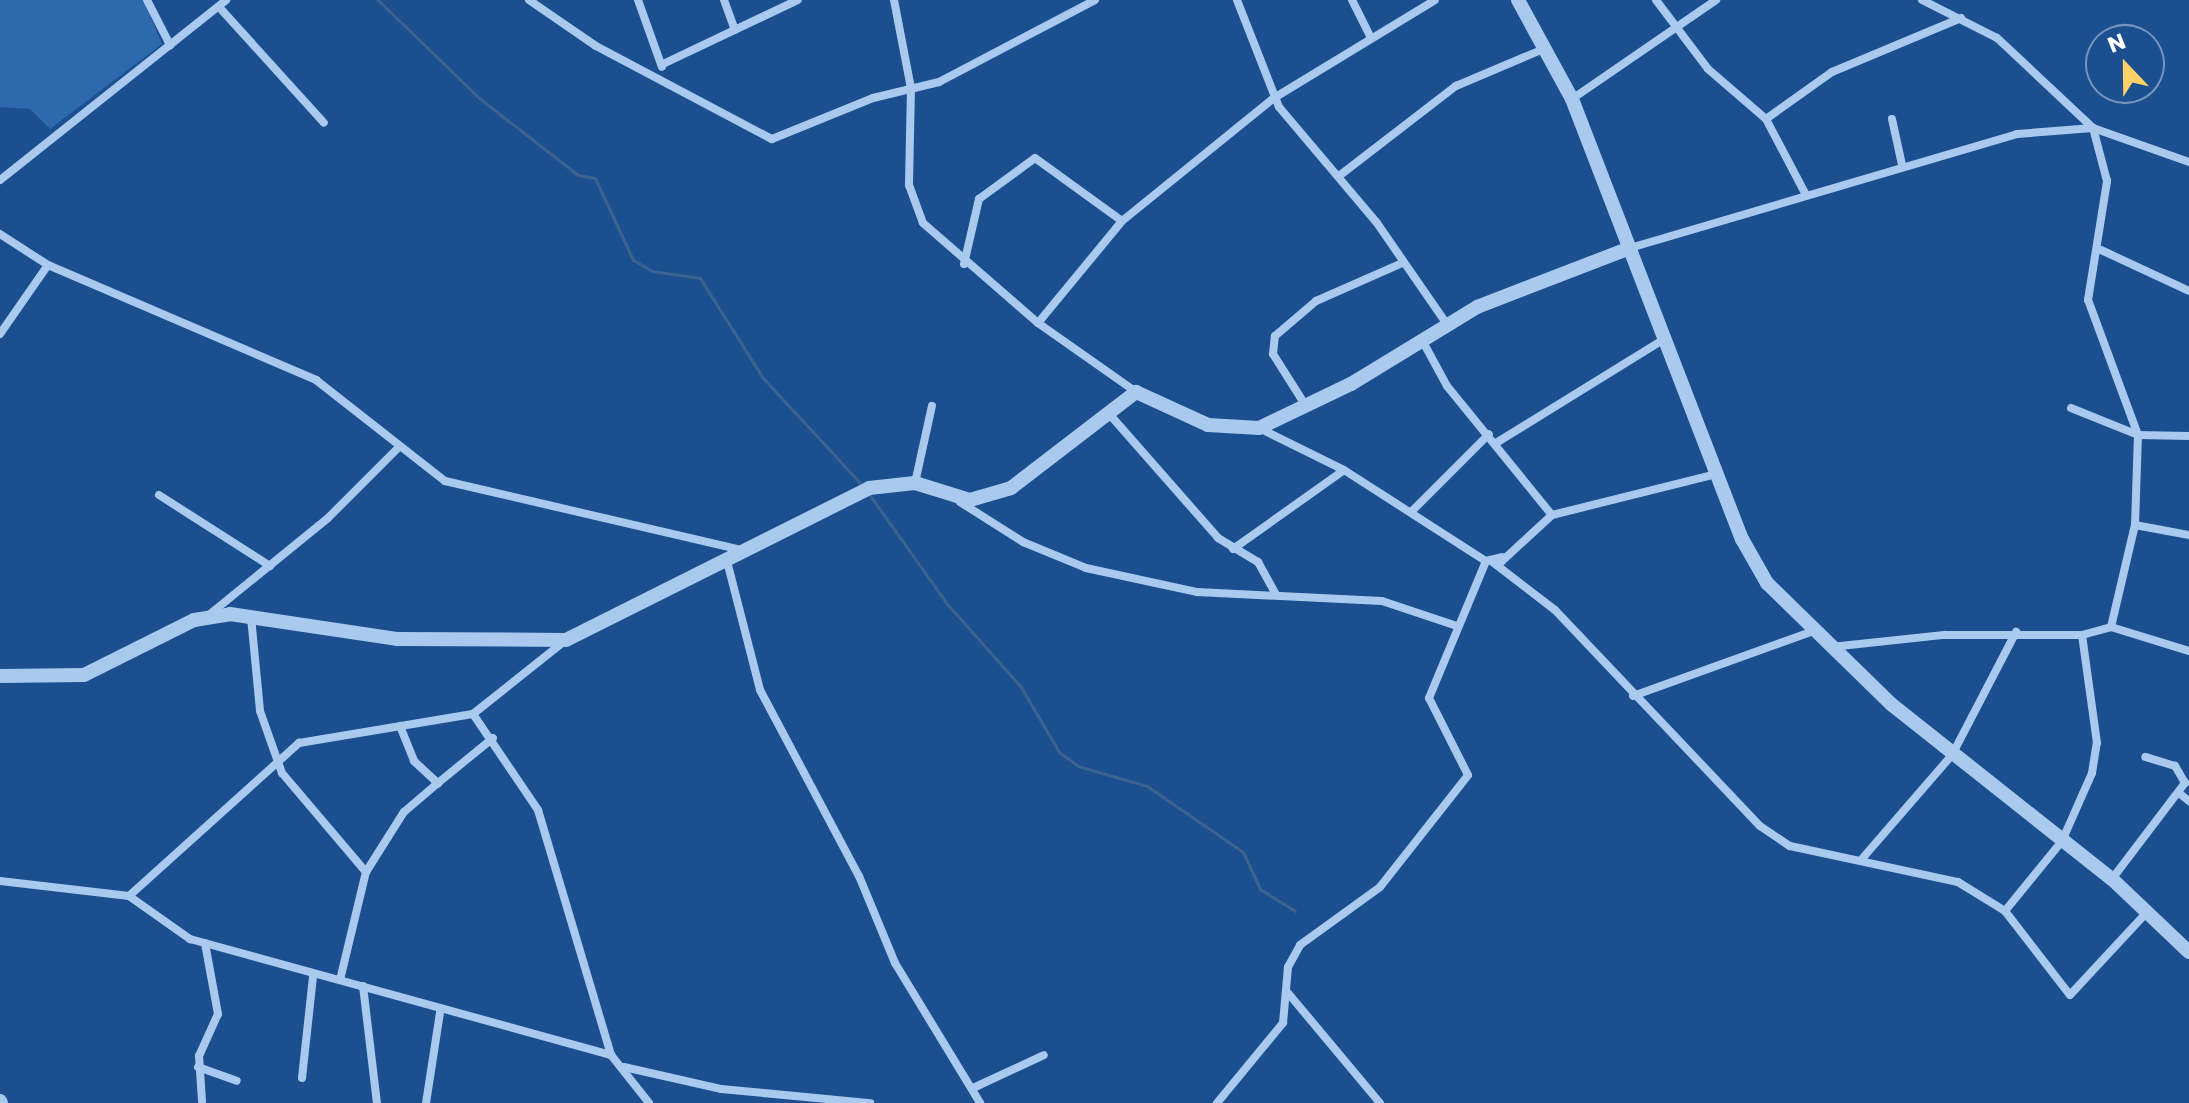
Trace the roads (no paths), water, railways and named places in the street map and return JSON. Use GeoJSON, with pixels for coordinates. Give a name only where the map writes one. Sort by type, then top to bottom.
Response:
{"type":"FeatureCollection","features":[{"type":"Feature","properties":{"kind":"street"},"geometry":{"type":"LineString","coordinates":[[147,0],[170,45]]}},
{"type":"Feature","properties":{"kind":"street"},"geometry":{"type":"LineString","coordinates":[[529,0],[596,46],[660,76],[772,139],[1024,43],[1095,0]]}},
{"type":"Feature","properties":{"kind":"street"},"geometry":{"type":"LineString","coordinates":[[638,0],[663,64],[660,76]]}},
{"type":"Feature","properties":{"kind":"street"},"geometry":{"type":"LineString","coordinates":[[724,0],[735,30]]}},
{"type":"Feature","properties":{"kind":"street"},"geometry":{"type":"LineString","coordinates":[[663,64],[798,0]]}},
{"type":"Feature","properties":{"kind":"street"},"geometry":{"type":"LineString","coordinates":[[894,0],[911,88],[908,151],[915,209],[964,264],[1038,323],[1136,392],[1208,425],[1259,428],[1344,470],[1488,561],[1501,562],[1555,610],[1633,696],[1760,826],[1790,846],[1958,882],[2005,911],[2070,995],[2148,911]]}},
{"type":"Feature","properties":{"kind":"street"},"geometry":{"type":"LineString","coordinates":[[1237,0],[1274,98],[1339,176],[1446,323]]}},
{"type":"Feature","properties":{"kind":"street"},"geometry":{"type":"LineString","coordinates":[[1352,0],[1370,36]]}},
{"type":"Feature","properties":{"kind":"street"},"geometry":{"type":"LineString","coordinates":[[1038,323],[1122,221],[1274,98],[1370,36],[1435,0]]}},
{"type":"Feature","properties":{"kind":"street"},"geometry":{"type":"LineString","coordinates":[[1518,0],[1547,48],[1572,99],[1717,474],[1767,583],[1829,648],[1952,755],[2112,879],[2189,952]]}},
{"type":"Feature","properties":{"kind":"street"},"geometry":{"type":"LineString","coordinates":[[1656,0],[1708,69],[1766,119],[1805,193]]}},
{"type":"Feature","properties":{"kind":"street"},"geometry":{"type":"LineString","coordinates":[[1572,99],[1716,0]]}},
{"type":"Feature","properties":{"kind":"street"},"geometry":{"type":"LineString","coordinates":[[1922,0],[1961,18],[2045,75],[2093,128],[2107,181],[2101,250],[2088,300],[2138,435],[2135,525],[2111,627]]}},
{"type":"Feature","properties":{"kind":"street"},"geometry":{"type":"LineString","coordinates":[[0,180],[222,3],[324,123]]}},
{"type":"Feature","properties":{"kind":"street"},"geometry":{"type":"LineString","coordinates":[[1766,119],[1832,72],[1961,18]]}},
{"type":"Feature","properties":{"kind":"street"},"geometry":{"type":"LineString","coordinates":[[1339,176],[1456,86],[1547,48]]}},
{"type":"Feature","properties":{"kind":"street"},"geometry":{"type":"LineString","coordinates":[[1892,119],[1902,165]]}},
{"type":"Feature","properties":{"kind":"street"},"geometry":{"type":"LineString","coordinates":[[1259,428],[1304,403],[1351,384],[1446,323],[1630,248],[1902,165],[2017,134],[2093,128],[2189,162]]}},
{"type":"Feature","properties":{"kind":"street"},"geometry":{"type":"LineString","coordinates":[[964,264],[979,199],[1035,158],[1122,221]]}},
{"type":"Feature","properties":{"kind":"street"},"geometry":{"type":"LineString","coordinates":[[0,234],[48,265],[316,380],[422,470],[486,495],[749,553]]}},
{"type":"Feature","properties":{"kind":"street"},"geometry":{"type":"LineString","coordinates":[[2101,250],[2189,291]]}},
{"type":"Feature","properties":{"kind":"street"},"geometry":{"type":"LineString","coordinates":[[1304,403],[1273,354],[1275,336],[1316,301],[1402,263]]}},
{"type":"Feature","properties":{"kind":"street"},"geometry":{"type":"LineString","coordinates":[[0,334],[48,265]]}},
{"type":"Feature","properties":{"kind":"street"},"geometry":{"type":"LineString","coordinates":[[1496,443],[1666,338]]}},
{"type":"Feature","properties":{"kind":"street"},"geometry":{"type":"LineString","coordinates":[[1421,339],[1447,386],[1552,515]]}},
{"type":"Feature","properties":{"kind":"street"},"geometry":{"type":"LineString","coordinates":[[956,500],[1011,488],[1111,416],[1136,392]]}},
{"type":"Feature","properties":{"kind":"street"},"geometry":{"type":"LineString","coordinates":[[915,483],[932,406]]}},
{"type":"Feature","properties":{"kind":"street"},"geometry":{"type":"LineString","coordinates":[[2071,408],[2138,435],[2189,436]]}},
{"type":"Feature","properties":{"kind":"street"},"geometry":{"type":"LineString","coordinates":[[1111,416],[1233,549],[1258,562],[1275,593]]}},
{"type":"Feature","properties":{"kind":"street"},"geometry":{"type":"LineString","coordinates":[[1411,512],[1489,434]]}},
{"type":"Feature","properties":{"kind":"street"},"geometry":{"type":"LineString","coordinates":[[0,676],[84,675],[208,616],[270,566],[398,448]]}},
{"type":"Feature","properties":{"kind":"street"},"geometry":{"type":"LineString","coordinates":[[1233,549],[1344,470]]}},
{"type":"Feature","properties":{"kind":"street"},"geometry":{"type":"LineString","coordinates":[[1501,562],[1552,515],[1717,474]]}},
{"type":"Feature","properties":{"kind":"street"},"geometry":{"type":"LineString","coordinates":[[129,896],[278,763],[314,738],[473,714],[566,640],[728,565],[862,491],[915,483],[956,500],[1077,566],[1197,592],[1275,593],[1397,603],[1457,626]]}},
{"type":"Feature","properties":{"kind":"street"},"geometry":{"type":"LineString","coordinates":[[159,495],[270,566]]}},
{"type":"Feature","properties":{"kind":"street"},"geometry":{"type":"LineString","coordinates":[[2135,525],[2189,535]]}},
{"type":"Feature","properties":{"kind":"street"},"geometry":{"type":"LineString","coordinates":[[1217,1103],[1272,1042],[1288,993],[1288,967],[1300,945],[1380,887],[1468,775],[1429,698],[1457,626],[1488,561]]}},
{"type":"Feature","properties":{"kind":"street"},"geometry":{"type":"LineString","coordinates":[[728,565],[760,690],[859,876],[895,963],[980,1103]]}},
{"type":"Feature","properties":{"kind":"street"},"geometry":{"type":"LineString","coordinates":[[208,616],[251,617],[398,639],[566,640]]}},
{"type":"Feature","properties":{"kind":"street"},"geometry":{"type":"LineString","coordinates":[[251,617],[260,711],[278,763],[366,872]]}},
{"type":"Feature","properties":{"kind":"street"},"geometry":{"type":"LineString","coordinates":[[1829,648],[2016,632],[2082,635],[2111,627],[2189,651]]}},
{"type":"Feature","properties":{"kind":"street"},"geometry":{"type":"LineString","coordinates":[[1633,696],[1811,632]]}},
{"type":"Feature","properties":{"kind":"street"},"geometry":{"type":"LineString","coordinates":[[1861,860],[1952,755],[2016,632]]}},
{"type":"Feature","properties":{"kind":"street"},"geometry":{"type":"LineString","coordinates":[[2005,911],[2062,841],[2082,802],[2097,743],[2082,635]]}},
{"type":"Feature","properties":{"kind":"street"},"geometry":{"type":"LineString","coordinates":[[473,714],[493,738],[538,810],[611,1055],[649,1103]]}},
{"type":"Feature","properties":{"kind":"street"},"geometry":{"type":"LineString","coordinates":[[400,726],[414,761],[438,783]]}},
{"type":"Feature","properties":{"kind":"street"},"geometry":{"type":"LineString","coordinates":[[340,980],[366,872],[396,823],[438,783],[493,738]]}},
{"type":"Feature","properties":{"kind":"street"},"geometry":{"type":"LineString","coordinates":[[2112,879],[2146,825],[2179,793],[2181,772],[2145,757]]}},
{"type":"Feature","properties":{"kind":"street"},"geometry":{"type":"LineString","coordinates":[[2179,793],[2189,801]]}},
{"type":"Feature","properties":{"kind":"street"},"geometry":{"type":"LineString","coordinates":[[0,881],[129,896],[154,920],[205,943],[313,976],[363,986],[440,1013],[611,1055]]}},
{"type":"Feature","properties":{"kind":"street"},"geometry":{"type":"LineString","coordinates":[[202,1101],[198,1067],[218,1014],[205,943]]}},
{"type":"Feature","properties":{"kind":"street"},"geometry":{"type":"LineString","coordinates":[[302,1078],[313,976]]}},
{"type":"Feature","properties":{"kind":"street"},"geometry":{"type":"LineString","coordinates":[[363,986],[377,1103]]}},
{"type":"Feature","properties":{"kind":"street"},"geometry":{"type":"LineString","coordinates":[[1288,993],[1380,1103]]}},
{"type":"Feature","properties":{"kind":"street"},"geometry":{"type":"LineString","coordinates":[[426,1103],[440,1013]]}},
{"type":"Feature","properties":{"kind":"street"},"geometry":{"type":"LineString","coordinates":[[973,1088],[1044,1055]]}},
{"type":"Feature","properties":{"kind":"street"},"geometry":{"type":"LineString","coordinates":[[198,1067],[237,1081]]}},
{"type":"Feature","properties":{"kind":"street"},"geometry":{"type":"LineString","coordinates":[[623,1067],[721,1089],[870,1103]]}},
{"type":"Feature","properties":{"kind":"waterway"},"geometry":{"type":"LineString","coordinates":[[378,0],[479,98],[578,175],[595,178],[633,260],[652,271],[700,278],[763,378],[862,485]]}},
{"type":"Feature","properties":{"kind":"waterway"},"geometry":{"type":"LineString","coordinates":[[869,494],[948,605],[1021,687],[1059,752],[1078,766],[1147,786],[1243,852],[1260,889],[1295,911]]}}]}
